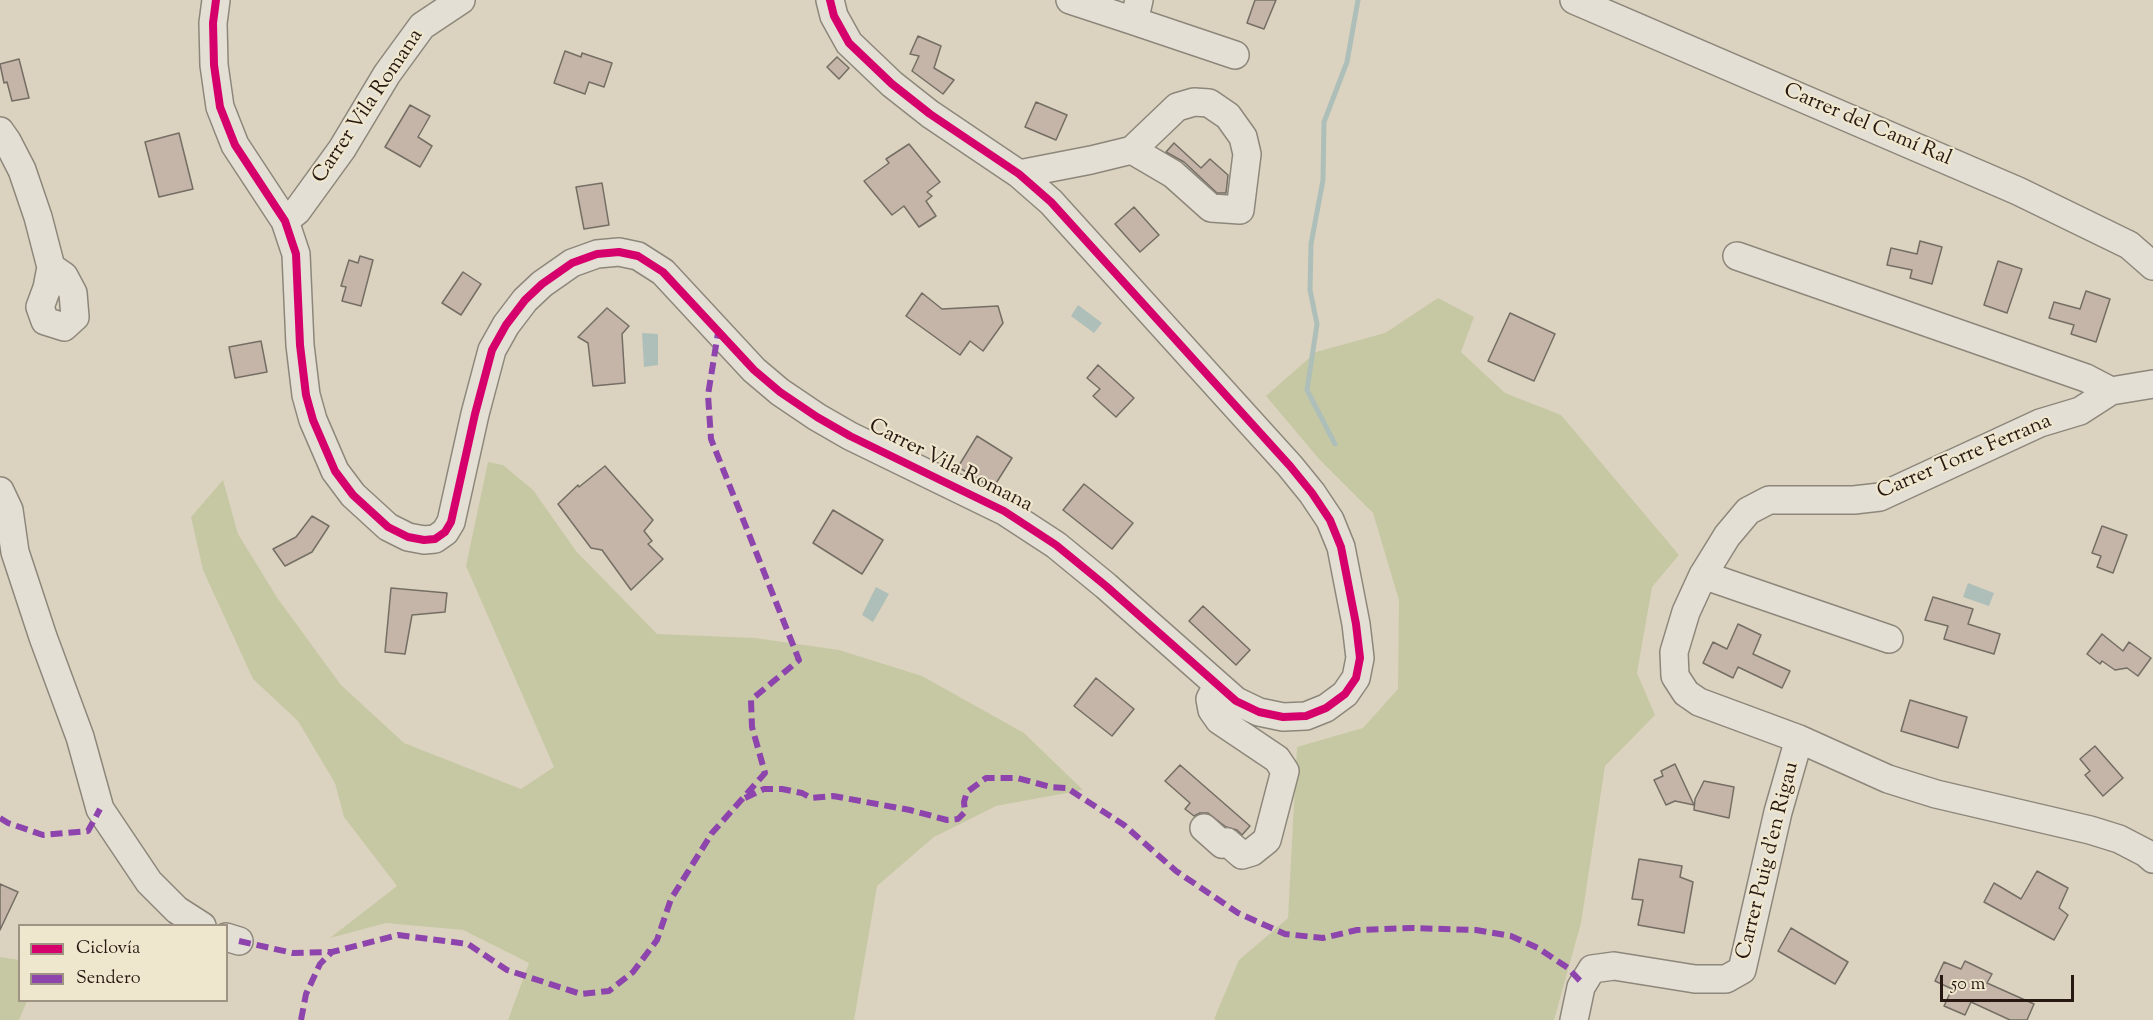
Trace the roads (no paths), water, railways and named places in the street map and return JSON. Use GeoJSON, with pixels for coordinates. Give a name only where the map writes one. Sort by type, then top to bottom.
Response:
{"type":"FeatureCollection","features":[{"type":"Feature","properties":{"kind":"street","name":"Carrer Vila Romana"},"geometry":{"type":"LineString","coordinates":[[216,0],[213,23],[214,65],[220,107],[235,145],[285,221],[296,254],[300,345],[306,395],[312,420],[335,471],[353,495],[388,527],[408,537],[424,540],[435,539],[445,532],[451,522],[492,350],[506,325],[525,300],[542,284],[572,263],[597,254],[619,252],[638,256],[663,272],[754,370],[780,392],[817,417],[850,436],[1004,511],[1056,544],[1236,700],[1259,712],[1283,717],[1306,716],[1326,708],[1345,694],[1356,678],[1360,658],[1341,547],[1330,520],[1312,493],[1051,202],[1019,174],[930,114],[891,84],[849,43],[834,16],[830,0]]}},
{"type":"Feature","properties":{"kind":"street","name":"Carrer Vila Romana"},"geometry":{"type":"LineString","coordinates":[[285,221],[297,211],[342,149],[387,74],[422,26],[461,0]]}},
{"type":"Feature","properties":{"kind":"street"},"geometry":{"type":"LineString","coordinates":[[1070,0],[1136,11],[1235,55]]}},
{"type":"Feature","properties":{"kind":"street","name":"Carrer del Camí Ral"},"geometry":{"type":"LineString","coordinates":[[1574,0],[2018,191],[2129,245],[2153,266]]}},
{"type":"Feature","properties":{"kind":"street"},"geometry":{"type":"LineString","coordinates":[[1019,174],[1132,150],[1177,107],[1194,102],[1209,103],[1228,116],[1243,137],[1247,154],[1240,210],[1211,208],[1173,174],[1132,150]]}},
{"type":"Feature","properties":{"kind":"street"},"geometry":{"type":"LineString","coordinates":[[0,131],[22,170],[38,217],[51,267]]}},
{"type":"Feature","properties":{"kind":"street"},"geometry":{"type":"LineString","coordinates":[[1737,256],[2086,378],[2111,391]]}},
{"type":"Feature","properties":{"kind":"street","name":"Carrer Torre Ferrana"},"geometry":{"type":"LineString","coordinates":[[1799,739],[1699,702],[1686,693],[1675,676],[1674,652],[1686,612],[1703,575],[1727,536],[1748,511],[1769,500],[1854,500],[1880,497],[2040,423],[2080,411],[2111,391],[2153,384]]}},
{"type":"Feature","properties":{"kind":"street"},"geometry":{"type":"LineString","coordinates":[[0,490],[9,510],[15,552],[80,737],[100,809],[149,882],[177,910],[199,924]]}},
{"type":"Feature","properties":{"kind":"street"},"geometry":{"type":"LineString","coordinates":[[1703,575],[1889,639]]}},
{"type":"Feature","properties":{"kind":"street"},"geometry":{"type":"LineString","coordinates":[[1204,828],[1222,844],[1227,842],[1242,855],[1252,852],[1267,840],[1285,771],[1277,759],[1219,720],[1212,710],[1210,699],[1217,685]]}},
{"type":"Feature","properties":{"kind":"street","name":"Carrer Puig d'en Rigau"},"geometry":{"type":"LineString","coordinates":[[1574,1020],[1581,987],[1592,969],[1614,966],[1695,979],[1726,979],[1742,970],[1778,812],[1799,739],[1888,779],[1936,794],[2090,830],[2119,839],[2146,853],[2153,860]]}},
{"type":"Feature","properties":{"kind":"waterway"},"geometry":{"type":"LineString","coordinates":[[1335,444],[1307,390],[1317,324],[1310,290],[1311,244],[1323,180],[1324,122],[1347,62],[1358,0]]}}]}
